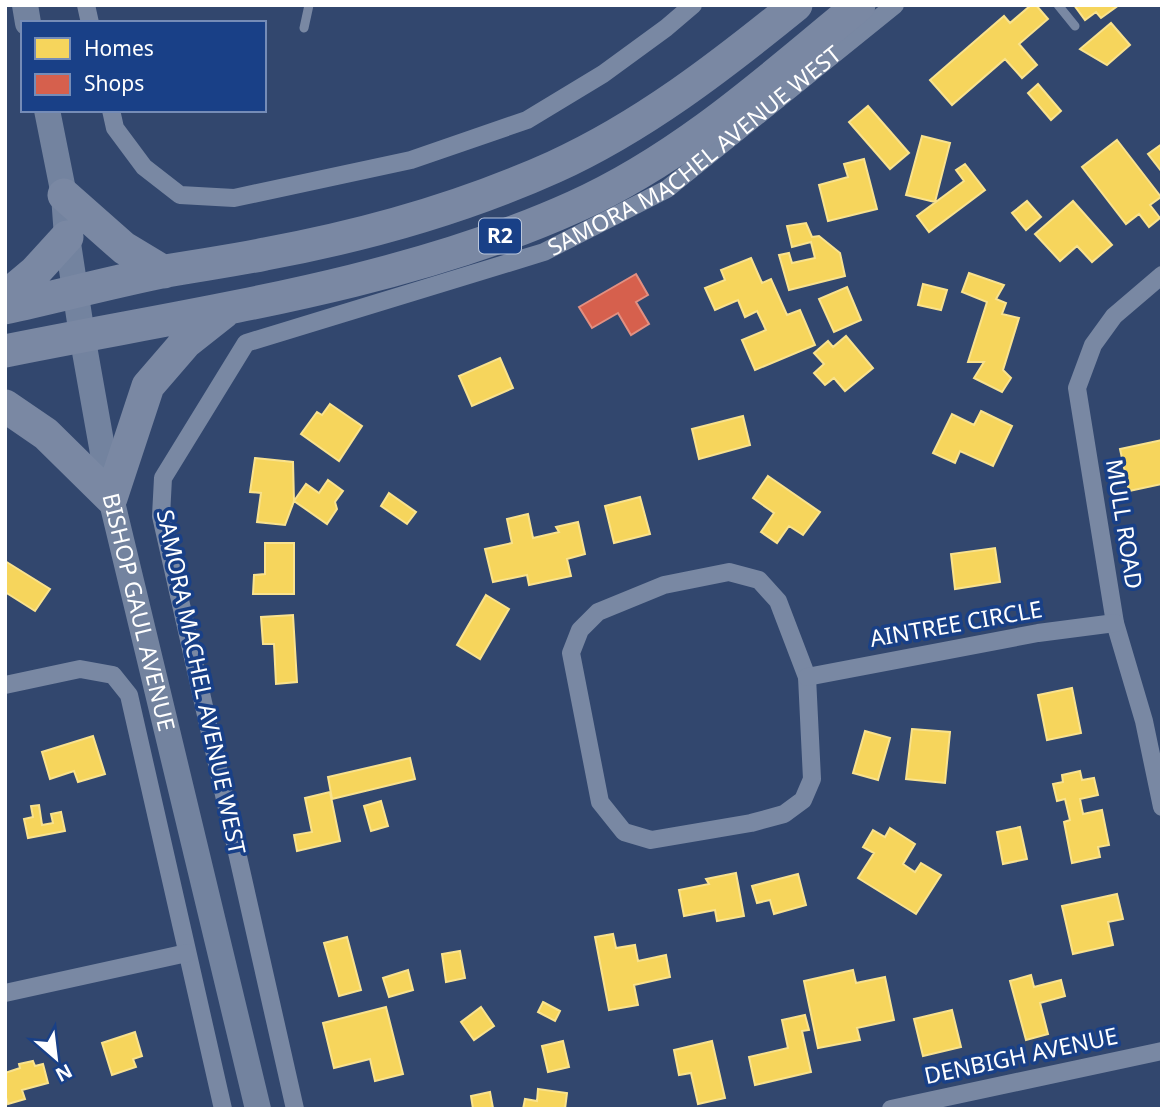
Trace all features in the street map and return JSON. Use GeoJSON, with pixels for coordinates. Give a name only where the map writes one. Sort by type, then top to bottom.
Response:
{"type":"FeatureCollection","features":[{"type":"Feature","properties":{"kind":"highway","name":"R2"},"geometry":{"type":"LineString","coordinates":[[5,308],[164,272],[266,254],[409,219],[505,188],[555,167],[615,136],[734,56],[796,5]]}},
{"type":"Feature","properties":{"kind":"highway","name":"SAMORA MACHEL AVENUE WEST"},"geometry":{"type":"LineString","coordinates":[[82,335],[312,289],[472,247],[576,206],[616,185],[709,127],[859,5]]}},
{"type":"Feature","properties":{"kind":"highway"},"geometry":{"type":"LineString","coordinates":[[64,195],[124,248],[164,272]]}},
{"type":"Feature","properties":{"kind":"highway"},"geometry":{"type":"LineString","coordinates":[[5,297],[35,272],[67,237]]}},
{"type":"Feature","properties":{"kind":"highway"},"geometry":{"type":"LineString","coordinates":[[5,406],[46,434],[111,498],[148,386],[186,342],[230,307]]}},
{"type":"Feature","properties":{"kind":"highway","name":"R2"},"geometry":{"type":"LineString","coordinates":[[5,351],[82,335]]}},
{"type":"Feature","properties":{"kind":"main road","name":"BISHOP GAUL AVENUE"},"geometry":{"type":"LineString","coordinates":[[47,112],[64,195],[67,237],[82,335],[111,498],[258,1109]]}},
{"type":"Feature","properties":{"kind":"street"},"geometry":{"type":"LineString","coordinates":[[111,112],[115,128],[144,167],[180,195],[234,198],[411,159],[527,120],[603,74],[693,5]]}},
{"type":"Feature","properties":{"kind":"street","name":"SAMORA MACHEL AVENUE WEST"},"geometry":{"type":"LineString","coordinates":[[295,1109],[161,516],[163,478],[246,343],[544,252],[667,190],[895,5]]}},
{"type":"Feature","properties":{"kind":"street","name":"MULL ROAD"},"geometry":{"type":"LineString","coordinates":[[1162,275],[1114,316],[1093,345],[1077,388],[1115,623],[1153,720],[1162,807]]}},
{"type":"Feature","properties":{"kind":"street"},"geometry":{"type":"LineString","coordinates":[[729,572],[759,580],[778,601],[807,677],[812,779],[803,800],[784,814],[751,823],[651,840],[624,832],[600,803],[570,653],[580,630],[598,612],[664,585],[729,572]]}},
{"type":"Feature","properties":{"kind":"street","name":"AINTREE CIRCLE"},"geometry":{"type":"LineString","coordinates":[[807,677],[1038,633],[1115,623]]}},
{"type":"Feature","properties":{"kind":"street","name":"BISHOP GAUL AVENUE"},"geometry":{"type":"LineString","coordinates":[[5,685],[80,669],[113,675],[130,695],[223,1109]]}},
{"type":"Feature","properties":{"kind":"street"},"geometry":{"type":"LineString","coordinates":[[5,993],[187,953]]}},
{"type":"Feature","properties":{"kind":"street","name":"DENBIGH AVENUE"},"geometry":{"type":"LineString","coordinates":[[898,1108],[1162,1051]]}},
{"type":"Feature","properties":{"kind":"lane"},"geometry":{"type":"LineString","coordinates":[[304,28],[309,5]]}},
{"type":"Feature","properties":{"kind":"lane"},"geometry":{"type":"LineString","coordinates":[[1058,5],[1075,26]]}},
{"type":"Feature","properties":{"kind":"building: Homes"},"geometry":{"type":"Polygon","coordinates":[[[1031,5],[1036,5],[1048,19],[1019,44],[1037,65],[1022,78],[1005,59],[952,105],[930,80],[1004,16],[1010,23],[1031,5]]]}},
{"type":"Feature","properties":{"kind":"building: Homes"},"geometry":{"type":"Polygon","coordinates":[[[1074,5],[1119,5],[1101,18],[1096,12],[1085,20],[1074,5]]]}},
{"type":"Feature","properties":{"kind":"building: Homes"},"geometry":{"type":"Polygon","coordinates":[[[1111,23],[1130,45],[1107,65],[1080,49],[1111,23]]]}},
{"type":"Feature","properties":{"kind":"building: Homes"},"geometry":{"type":"Polygon","coordinates":[[[1038,84],[1061,111],[1051,120],[1028,93],[1038,84]]]}},
{"type":"Feature","properties":{"kind":"building: Homes"},"geometry":{"type":"Polygon","coordinates":[[[868,106],[909,153],[890,169],[849,122],[868,106]]]}},
{"type":"Feature","properties":{"kind":"building: Homes"},"geometry":{"type":"Polygon","coordinates":[[[922,136],[950,143],[935,202],[906,195],[922,136]]]}},
{"type":"Feature","properties":{"kind":"building: Homes"},"geometry":{"type":"Polygon","coordinates":[[[1117,140],[1161,197],[1150,205],[1160,218],[1149,227],[1139,214],[1126,224],[1082,167],[1117,140]]]}},
{"type":"Feature","properties":{"kind":"building: Homes"},"geometry":{"type":"Polygon","coordinates":[[[1162,144],[1162,172],[1148,154],[1162,144]]]}},
{"type":"Feature","properties":{"kind":"building: Homes"},"geometry":{"type":"Polygon","coordinates":[[[864,159],[877,209],[828,221],[819,185],[848,177],[844,164],[864,159]]]}},
{"type":"Feature","properties":{"kind":"building: Homes"},"geometry":{"type":"Polygon","coordinates":[[[965,164],[985,190],[929,232],[917,216],[964,181],[956,170],[965,164]]]}},
{"type":"Feature","properties":{"kind":"building: Homes"},"geometry":{"type":"Polygon","coordinates":[[[1027,201],[1041,217],[1026,230],[1012,213],[1027,201]]]}},
{"type":"Feature","properties":{"kind":"building: Homes"},"geometry":{"type":"Polygon","coordinates":[[[1073,201],[1112,245],[1092,262],[1077,246],[1060,261],[1035,234],[1073,201]]]}},
{"type":"Feature","properties":{"kind":"building: Homes"},"geometry":{"type":"Polygon","coordinates":[[[806,223],[812,237],[819,236],[840,253],[845,276],[789,290],[779,255],[789,253],[792,263],[815,258],[811,242],[792,247],[787,226],[806,223]]]}},
{"type":"Feature","properties":{"kind":"building: Homes"},"geometry":{"type":"Polygon","coordinates":[[[751,258],[762,283],[771,279],[787,315],[800,310],[815,345],[755,370],[742,340],[766,330],[757,311],[745,317],[738,300],[715,310],[705,288],[725,280],[721,270],[751,258]]]}},
{"type":"Feature","properties":{"kind":"building: Homes"},"geometry":{"type":"Polygon","coordinates":[[[969,273],[1004,285],[996,299],[1006,303],[1002,314],[1019,318],[1003,370],[1011,378],[1002,392],[974,378],[984,362],[968,362],[987,302],[962,292],[969,273]]]}},
{"type":"Feature","properties":{"kind":"building: Homes"},"geometry":{"type":"Polygon","coordinates":[[[923,284],[947,290],[941,310],[918,305],[923,284]]]}},
{"type":"Feature","properties":{"kind":"building: Homes"},"geometry":{"type":"Polygon","coordinates":[[[847,287],[861,320],[834,332],[819,299],[847,287]]]}},
{"type":"Feature","properties":{"kind":"building: Homes"},"geometry":{"type":"Polygon","coordinates":[[[846,336],[873,368],[845,391],[834,378],[825,385],[814,373],[824,364],[814,353],[828,341],[833,347],[846,336]]]}},
{"type":"Feature","properties":{"kind":"building: Homes"},"geometry":{"type":"Polygon","coordinates":[[[500,358],[513,388],[472,406],[459,376],[500,358]]]}},
{"type":"Feature","properties":{"kind":"building: Homes"},"geometry":{"type":"Polygon","coordinates":[[[330,404],[362,426],[339,461],[301,434],[317,412],[322,415],[330,404]]]}},
{"type":"Feature","properties":{"kind":"building: Homes"},"geometry":{"type":"Polygon","coordinates":[[[981,411],[1012,426],[993,466],[960,451],[955,463],[933,453],[952,414],[974,425],[981,411]]]}},
{"type":"Feature","properties":{"kind":"building: Homes"},"geometry":{"type":"Polygon","coordinates":[[[743,416],[750,445],[699,459],[692,429],[743,416]]]}},
{"type":"Feature","properties":{"kind":"building: Homes"},"geometry":{"type":"Polygon","coordinates":[[[1162,440],[1162,484],[1129,491],[1120,449],[1162,440]]]}},
{"type":"Feature","properties":{"kind":"building: Homes"},"geometry":{"type":"Polygon","coordinates":[[[255,458],[293,462],[294,501],[285,525],[257,522],[261,493],[250,492],[255,458]]]}},
{"type":"Feature","properties":{"kind":"building: Homes"},"geometry":{"type":"Polygon","coordinates":[[[768,476],[820,512],[803,535],[789,526],[777,543],[761,532],[774,513],[753,498],[768,476]]]}},
{"type":"Feature","properties":{"kind":"building: Homes"},"geometry":{"type":"Polygon","coordinates":[[[328,480],[343,491],[335,502],[337,509],[327,524],[294,501],[306,484],[319,493],[328,480]]]}},
{"type":"Feature","properties":{"kind":"building: Homes"},"geometry":{"type":"Polygon","coordinates":[[[389,493],[416,512],[407,524],[381,506],[389,493]]]}},
{"type":"Feature","properties":{"kind":"building: Homes"},"geometry":{"type":"Polygon","coordinates":[[[640,497],[650,534],[614,543],[605,506],[640,497]]]}},
{"type":"Feature","properties":{"kind":"building: Homes"},"geometry":{"type":"Polygon","coordinates":[[[528,514],[533,538],[559,532],[556,527],[578,522],[585,554],[567,559],[571,576],[529,585],[527,575],[493,582],[485,549],[512,543],[507,519],[528,514]]]}},
{"type":"Feature","properties":{"kind":"building: Homes"},"geometry":{"type":"Polygon","coordinates":[[[265,543],[294,543],[294,594],[253,594],[254,575],[265,574],[265,543]]]}},
{"type":"Feature","properties":{"kind":"building: Homes"},"geometry":{"type":"Polygon","coordinates":[[[995,548],[1000,582],[955,589],[951,554],[995,548]]]}},
{"type":"Feature","properties":{"kind":"building: Homes"},"geometry":{"type":"Polygon","coordinates":[[[5,561],[50,589],[35,611],[5,592],[5,561]]]}},
{"type":"Feature","properties":{"kind":"building: Homes"},"geometry":{"type":"Polygon","coordinates":[[[486,595],[509,609],[480,659],[457,645],[486,595]]]}},
{"type":"Feature","properties":{"kind":"building: Homes"},"geometry":{"type":"Polygon","coordinates":[[[293,615],[297,682],[276,684],[274,644],[263,644],[261,617],[293,615]]]}},
{"type":"Feature","properties":{"kind":"building: Homes"},"geometry":{"type":"Polygon","coordinates":[[[1072,688],[1081,733],[1047,740],[1038,695],[1072,688]]]}},
{"type":"Feature","properties":{"kind":"building: Homes"},"geometry":{"type":"Polygon","coordinates":[[[912,729],[950,732],[945,783],[906,779],[912,729]]]}},
{"type":"Feature","properties":{"kind":"building: Homes"},"geometry":{"type":"Polygon","coordinates":[[[865,731],[890,738],[878,780],[853,773],[865,731]]]}},
{"type":"Feature","properties":{"kind":"building: Homes"},"geometry":{"type":"Polygon","coordinates":[[[93,736],[105,774],[78,782],[74,771],[50,779],[42,752],[93,736]]]}},
{"type":"Feature","properties":{"kind":"building: Homes"},"geometry":{"type":"Polygon","coordinates":[[[410,758],[415,779],[332,799],[328,777],[410,758]]]}},
{"type":"Feature","properties":{"kind":"building: Homes"},"geometry":{"type":"Polygon","coordinates":[[[1080,771],[1082,780],[1094,778],[1098,795],[1080,799],[1083,814],[1102,810],[1109,845],[1098,847],[1100,857],[1072,863],[1064,822],[1070,820],[1065,799],[1057,801],[1053,784],[1063,782],[1062,775],[1080,771]]]}},
{"type":"Feature","properties":{"kind":"building: Homes"},"geometry":{"type":"Polygon","coordinates":[[[330,792],[340,841],[297,851],[294,835],[312,832],[305,798],[330,792]]]}},
{"type":"Feature","properties":{"kind":"building: Homes"},"geometry":{"type":"Polygon","coordinates":[[[381,801],[388,826],[371,831],[364,806],[381,801]]]}},
{"type":"Feature","properties":{"kind":"building: Homes"},"geometry":{"type":"Polygon","coordinates":[[[39,805],[42,825],[53,823],[51,814],[61,812],[65,831],[28,838],[24,819],[33,817],[31,806],[39,805]]]}},
{"type":"Feature","properties":{"kind":"building: Homes"},"geometry":{"type":"Polygon","coordinates":[[[1020,827],[1027,859],[1003,864],[997,832],[1020,827]]]}},
{"type":"Feature","properties":{"kind":"building: Homes"},"geometry":{"type":"Polygon","coordinates":[[[890,828],[915,844],[903,864],[915,872],[921,863],[941,875],[916,914],[858,878],[874,853],[863,847],[873,830],[885,837],[890,828]]]}},
{"type":"Feature","properties":{"kind":"building: Homes"},"geometry":{"type":"Polygon","coordinates":[[[736,873],[744,916],[717,921],[715,910],[684,916],[679,890],[709,884],[706,879],[736,873]]]}},
{"type":"Feature","properties":{"kind":"building: Homes"},"geometry":{"type":"Polygon","coordinates":[[[798,874],[806,905],[774,914],[770,900],[757,903],[752,886],[798,874]]]}},
{"type":"Feature","properties":{"kind":"building: Homes"},"geometry":{"type":"Polygon","coordinates":[[[1117,894],[1123,919],[1108,922],[1113,945],[1073,954],[1062,906],[1117,894]]]}},
{"type":"Feature","properties":{"kind":"building: Homes"},"geometry":{"type":"Polygon","coordinates":[[[613,934],[616,948],[635,945],[638,961],[666,955],[670,977],[634,985],[638,1005],[609,1010],[595,937],[613,934]]]}},
{"type":"Feature","properties":{"kind":"building: Homes"},"geometry":{"type":"Polygon","coordinates":[[[347,937],[361,990],[339,996],[324,943],[347,937]]]}},
{"type":"Feature","properties":{"kind":"building: Homes"},"geometry":{"type":"Polygon","coordinates":[[[460,951],[465,978],[446,982],[442,954],[460,951]]]}},
{"type":"Feature","properties":{"kind":"building: Homes"},"geometry":{"type":"Polygon","coordinates":[[[408,970],[413,990],[389,997],[383,978],[408,970]]]}},
{"type":"Feature","properties":{"kind":"building: Homes"},"geometry":{"type":"Polygon","coordinates":[[[853,970],[856,983],[885,977],[894,1020],[857,1028],[860,1040],[818,1048],[804,981],[853,970]]]}},
{"type":"Feature","properties":{"kind":"building: Homes"},"geometry":{"type":"Polygon","coordinates":[[[1031,975],[1034,987],[1061,980],[1065,996],[1040,1003],[1048,1034],[1026,1040],[1010,981],[1031,975]]]}},
{"type":"Feature","properties":{"kind":"building: Homes"},"geometry":{"type":"Polygon","coordinates":[[[543,1002],[560,1011],[555,1021],[538,1012],[543,1002]]]}},
{"type":"Feature","properties":{"kind":"building: Homes"},"geometry":{"type":"Polygon","coordinates":[[[386,1007],[403,1074],[375,1081],[370,1059],[334,1068],[323,1023],[386,1007]]]}},
{"type":"Feature","properties":{"kind":"building: Homes"},"geometry":{"type":"Polygon","coordinates":[[[481,1007],[494,1026],[474,1040],[461,1022],[481,1007]]]}},
{"type":"Feature","properties":{"kind":"building: Homes"},"geometry":{"type":"Polygon","coordinates":[[[952,1010],[961,1047],[923,1056],[914,1019],[952,1010]]]}},
{"type":"Feature","properties":{"kind":"building: Homes"},"geometry":{"type":"Polygon","coordinates":[[[805,1015],[809,1030],[802,1031],[811,1072],[755,1085],[749,1057],[788,1048],[782,1020],[805,1015]]]}},
{"type":"Feature","properties":{"kind":"building: Homes"},"geometry":{"type":"Polygon","coordinates":[[[135,1032],[142,1056],[133,1059],[136,1067],[112,1075],[102,1043],[135,1032]]]}},
{"type":"Feature","properties":{"kind":"building: Homes"},"geometry":{"type":"Polygon","coordinates":[[[563,1041],[569,1067],[548,1072],[542,1046],[563,1041]]]}},
{"type":"Feature","properties":{"kind":"building: Homes"},"geometry":{"type":"Polygon","coordinates":[[[712,1041],[725,1098],[698,1104],[691,1073],[679,1075],[674,1050],[712,1041]]]}},
{"type":"Feature","properties":{"kind":"building: Homes"},"geometry":{"type":"Polygon","coordinates":[[[33,1061],[35,1066],[43,1064],[48,1083],[22,1090],[25,1099],[8,1104],[5,1073],[20,1068],[19,1064],[33,1061]]]}},
{"type":"Feature","properties":{"kind":"building: Homes"},"geometry":{"type":"Polygon","coordinates":[[[538,1089],[567,1093],[565,1109],[523,1109],[525,1099],[537,1101],[538,1089]]]}},
{"type":"Feature","properties":{"kind":"building: Homes"},"geometry":{"type":"Polygon","coordinates":[[[490,1092],[493,1108],[473,1109],[471,1096],[490,1092]]]}},
{"type":"Feature","properties":{"kind":"building: Shops"},"geometry":{"type":"Polygon","coordinates":[[[636,274],[648,295],[636,302],[649,324],[631,335],[618,313],[592,328],[579,307],[636,274]]]}}]}
